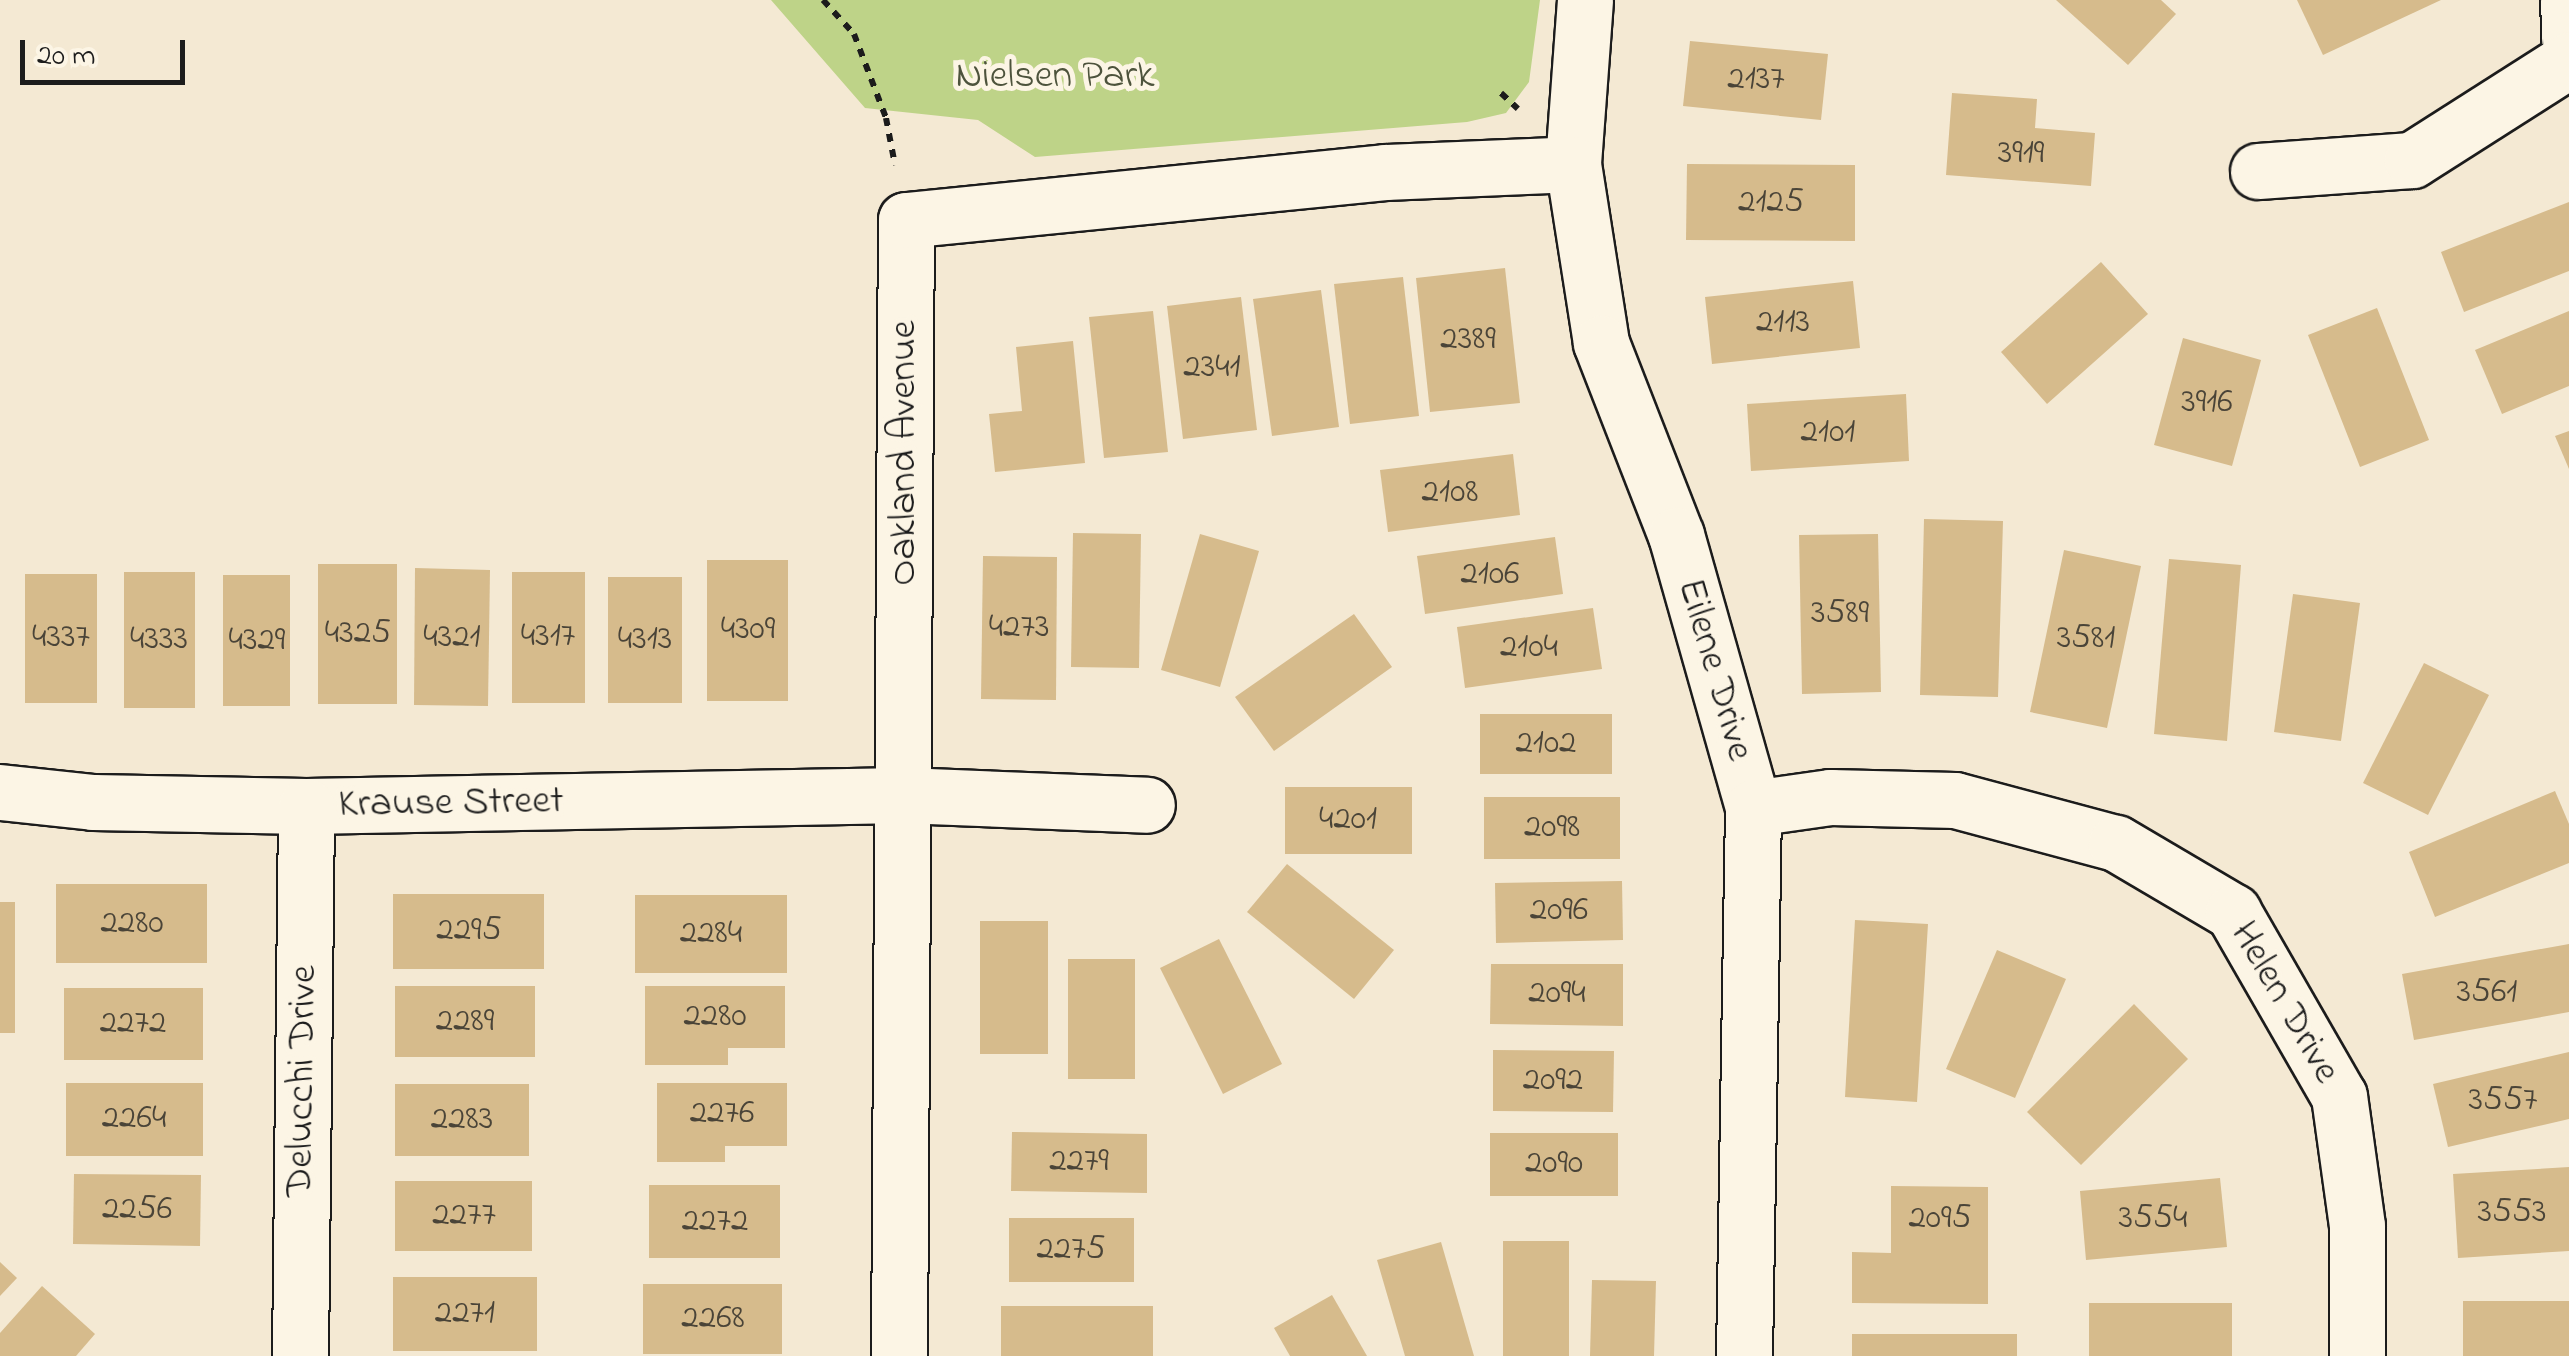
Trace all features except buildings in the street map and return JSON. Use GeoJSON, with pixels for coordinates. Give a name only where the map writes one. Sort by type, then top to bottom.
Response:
{"type":"FeatureCollection","features":[{"type":"Feature","properties":{"kind":"street","name":"Eilene Drive"},"geometry":{"type":"LineString","coordinates":[[1585,0],[1573,164],[1601,343],[1676,535],[1754,808],[1744,1356]]}},
{"type":"Feature","properties":{"kind":"street"},"geometry":{"type":"LineString","coordinates":[[2568,0],[2569,37]]}},
{"type":"Feature","properties":{"kind":"street"},"geometry":{"type":"LineString","coordinates":[[2258,171],[2412,160],[2569,60]]}},
{"type":"Feature","properties":{"kind":"street"},"geometry":{"type":"LineString","coordinates":[[906,220],[1385,172],[1573,164]]}},
{"type":"Feature","properties":{"kind":"street","name":"Oakland Avenue"},"geometry":{"type":"LineString","coordinates":[[899,1356],[906,220]]}},
{"type":"Feature","properties":{"kind":"street","name":"Krause Street"},"geometry":{"type":"LineString","coordinates":[[0,792],[93,802],[306,806],[903,795],[1147,805]]}},
{"type":"Feature","properties":{"kind":"street","name":"Helen Drive"},"geometry":{"type":"LineString","coordinates":[[1754,808],[1830,797],[1955,800],[2116,843],[2233,912],[2339,1096],[2358,1226],[2357,1356]]}},
{"type":"Feature","properties":{"kind":"street","name":"Delucchi Drive"},"geometry":{"type":"LineString","coordinates":[[300,1356],[306,806]]}},
{"type":"Feature","properties":{"kind":"path"},"geometry":{"type":"LineString","coordinates":[[823,0],[854,34],[880,101],[906,220]]}},
{"type":"Feature","properties":{"kind":"green space","name":"Nielsen Park"},"geometry":{"type":"Polygon","coordinates":[[[771,0],[1540,0],[1529,82],[1506,113],[1467,122],[1035,157],[978,120],[865,108],[771,0]]]}}]}
